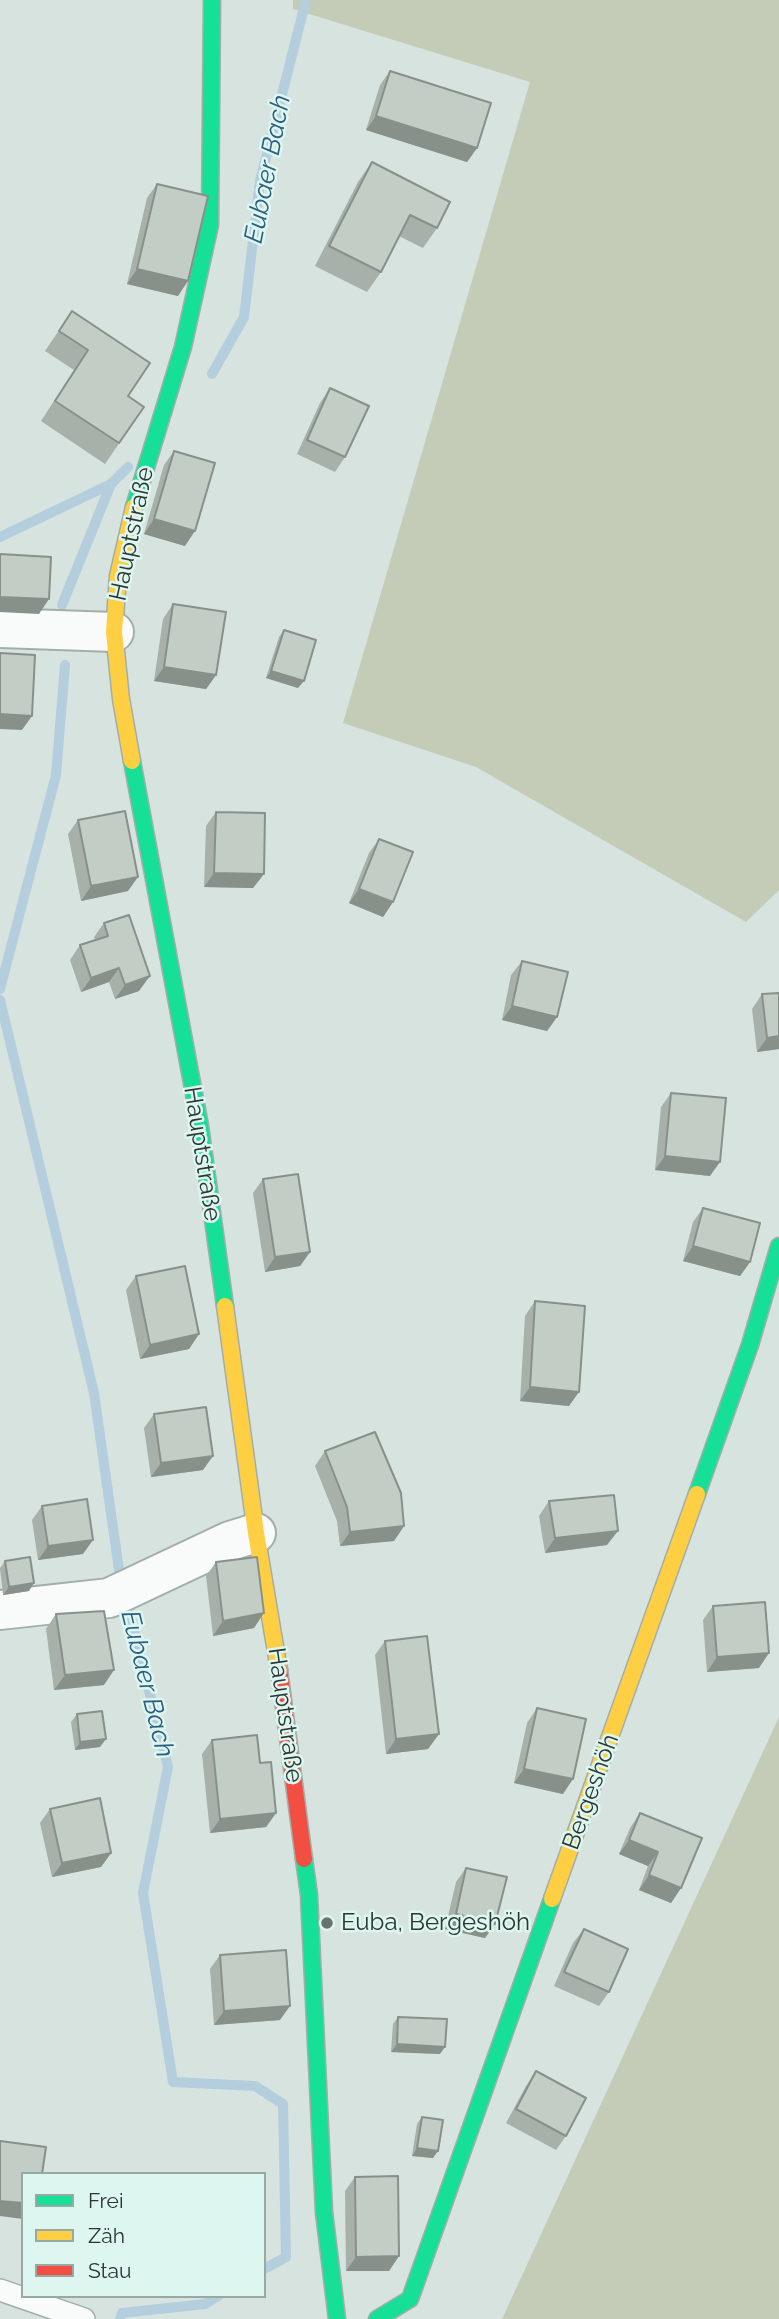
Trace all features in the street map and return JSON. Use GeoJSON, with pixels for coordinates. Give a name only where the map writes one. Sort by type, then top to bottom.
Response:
{"type":"FeatureCollection","features":[{"type":"Feature","properties":{"kind":"street","name":"Hauptstraße"},"geometry":{"type":"LineString","coordinates":[[212,0],[210,225],[183,347],[136,499],[118,576],[114,632],[121,699],[200,1126],[256,1534],[279,1667],[309,1895],[324,2212],[337,2319]]}},
{"type":"Feature","properties":{"kind":"street"},"geometry":{"type":"LineString","coordinates":[[0,628],[114,632]]}},
{"type":"Feature","properties":{"kind":"street","name":"Bergeshöh"},"geometry":{"type":"LineString","coordinates":[[377,2319],[410,2298],[745,1358],[779,1246]]}},
{"type":"Feature","properties":{"kind":"street"},"geometry":{"type":"LineString","coordinates":[[0,1610],[109,1598],[230,1541],[256,1534]]}},
{"type":"Feature","properties":{"kind":"lane"},"geometry":{"type":"LineString","coordinates":[[0,2290],[21,2297]]}},
{"type":"Feature","properties":{"kind":"lane"},"geometry":{"type":"LineString","coordinates":[[23,2298],[84,2319]]}},
{"type":"Feature","properties":{"kind":"green space"},"geometry":{"type":"Polygon","coordinates":[[[293,0],[779,0],[779,890],[746,922],[476,767],[343,723],[530,82],[293,9],[293,0]]]}},
{"type":"Feature","properties":{"kind":"green space"},"geometry":{"type":"Polygon","coordinates":[[[779,1717],[779,2319],[502,2319],[779,1717]]]}},
{"type":"Feature","properties":{"kind":"building"},"geometry":{"type":"Polygon","coordinates":[[[390,71],[491,103],[477,148],[376,116],[390,71]]]}},
{"type":"Feature","properties":{"kind":"building"},"geometry":{"type":"Polygon","coordinates":[[[372,162],[450,202],[437,228],[410,215],[381,272],[329,246],[372,162]]]}},
{"type":"Feature","properties":{"kind":"building"},"geometry":{"type":"Polygon","coordinates":[[[157,184],[208,196],[188,281],[137,269],[157,184]]]}},
{"type":"Feature","properties":{"kind":"building"},"geometry":{"type":"Polygon","coordinates":[[[72,311],[150,363],[128,396],[144,407],[119,443],[55,401],[88,350],[59,331],[72,311]]]}},
{"type":"Feature","properties":{"kind":"building"},"geometry":{"type":"Polygon","coordinates":[[[330,388],[369,406],[345,457],[307,440],[330,388]]]}},
{"type":"Feature","properties":{"kind":"building"},"geometry":{"type":"Polygon","coordinates":[[[174,451],[215,463],[195,531],[154,519],[174,451]]]}},
{"type":"Feature","properties":{"kind":"building"},"geometry":{"type":"Polygon","coordinates":[[[0,554],[51,557],[49,599],[0,597],[0,554]]]}},
{"type":"Feature","properties":{"kind":"building"},"geometry":{"type":"Polygon","coordinates":[[[173,604],[226,612],[216,675],[164,667],[173,604]]]}},
{"type":"Feature","properties":{"kind":"building"},"geometry":{"type":"Polygon","coordinates":[[[284,630],[316,640],[304,681],[271,671],[284,630]]]}},
{"type":"Feature","properties":{"kind":"building"},"geometry":{"type":"Polygon","coordinates":[[[0,653],[35,655],[32,716],[0,714],[0,653]]]}},
{"type":"Feature","properties":{"kind":"building"},"geometry":{"type":"Polygon","coordinates":[[[125,811],[138,877],[91,886],[78,820],[125,811]]]}},
{"type":"Feature","properties":{"kind":"building"},"geometry":{"type":"Polygon","coordinates":[[[216,812],[265,813],[264,874],[214,873],[216,812]]]}},
{"type":"Feature","properties":{"kind":"building"},"geometry":{"type":"Polygon","coordinates":[[[379,839],[413,852],[393,902],[359,889],[379,839]]]}},
{"type":"Feature","properties":{"kind":"building"},"geometry":{"type":"Polygon","coordinates":[[[129,915],[150,976],[125,985],[119,968],[91,978],[80,945],[108,936],[104,923],[129,915]]]}},
{"type":"Feature","properties":{"kind":"building"},"geometry":{"type":"Polygon","coordinates":[[[522,961],[568,972],[557,1017],[512,1006],[522,961]]]}},
{"type":"Feature","properties":{"kind":"building"},"geometry":{"type":"Polygon","coordinates":[[[779,993],[779,1036],[767,1038],[762,994],[779,993]]]}},
{"type":"Feature","properties":{"kind":"building"},"geometry":{"type":"Polygon","coordinates":[[[671,1093],[726,1098],[720,1162],[665,1156],[671,1093]]]}},
{"type":"Feature","properties":{"kind":"building"},"geometry":{"type":"Polygon","coordinates":[[[298,1174],[310,1252],[275,1257],[263,1179],[298,1174]]]}},
{"type":"Feature","properties":{"kind":"building"},"geometry":{"type":"Polygon","coordinates":[[[703,1208],[760,1223],[750,1262],[693,1246],[703,1208]]]}},
{"type":"Feature","properties":{"kind":"building"},"geometry":{"type":"Polygon","coordinates":[[[185,1266],[199,1334],[150,1345],[136,1276],[185,1266]]]}},
{"type":"Feature","properties":{"kind":"building"},"geometry":{"type":"Polygon","coordinates":[[[535,1301],[585,1306],[579,1392],[530,1387],[535,1301]]]}},
{"type":"Feature","properties":{"kind":"building"},"geometry":{"type":"Polygon","coordinates":[[[206,1407],[213,1456],[161,1463],[154,1414],[206,1407]]]}},
{"type":"Feature","properties":{"kind":"building"},"geometry":{"type":"Polygon","coordinates":[[[375,1432],[401,1493],[404,1526],[350,1532],[347,1507],[325,1451],[375,1432]]]}},
{"type":"Feature","properties":{"kind":"building"},"geometry":{"type":"Polygon","coordinates":[[[614,1495],[618,1531],[555,1538],[549,1501],[614,1495]]]}},
{"type":"Feature","properties":{"kind":"building"},"geometry":{"type":"Polygon","coordinates":[[[87,1499],[93,1540],[48,1546],[42,1506],[87,1499]]]}},
{"type":"Feature","properties":{"kind":"building"},"geometry":{"type":"Polygon","coordinates":[[[30,1557],[34,1583],[9,1587],[5,1561],[30,1557]]]}},
{"type":"Feature","properties":{"kind":"building"},"geometry":{"type":"Polygon","coordinates":[[[257,1557],[264,1613],[223,1621],[216,1562],[257,1557]]]}},
{"type":"Feature","properties":{"kind":"building"},"geometry":{"type":"Polygon","coordinates":[[[765,1602],[769,1653],[717,1657],[713,1606],[765,1602]]]}},
{"type":"Feature","properties":{"kind":"building"},"geometry":{"type":"Polygon","coordinates":[[[104,1611],[114,1670],[65,1675],[56,1614],[104,1611]]]}},
{"type":"Feature","properties":{"kind":"building"},"geometry":{"type":"Polygon","coordinates":[[[427,1636],[439,1734],[396,1739],[385,1641],[427,1636]]]}},
{"type":"Feature","properties":{"kind":"building"},"geometry":{"type":"Polygon","coordinates":[[[537,1708],[586,1719],[573,1779],[524,1769],[537,1708]]]}},
{"type":"Feature","properties":{"kind":"building"},"geometry":{"type":"Polygon","coordinates":[[[102,1711],[106,1739],[80,1742],[77,1714],[102,1711]]]}},
{"type":"Feature","properties":{"kind":"building"},"geometry":{"type":"Polygon","coordinates":[[[257,1735],[260,1763],[271,1762],[276,1813],[220,1819],[212,1740],[257,1735]]]}},
{"type":"Feature","properties":{"kind":"building"},"geometry":{"type":"Polygon","coordinates":[[[100,1798],[111,1853],[62,1863],[50,1809],[100,1798]]]}},
{"type":"Feature","properties":{"kind":"building"},"geometry":{"type":"Polygon","coordinates":[[[640,1813],[702,1838],[681,1888],[649,1875],[658,1852],[629,1840],[640,1813]]]}},
{"type":"Feature","properties":{"kind":"building"},"geometry":{"type":"Polygon","coordinates":[[[466,1868],[507,1877],[495,1924],[456,1914],[466,1868]]]}},
{"type":"Feature","properties":{"kind":"building"},"geometry":{"type":"Polygon","coordinates":[[[584,1929],[628,1949],[609,1992],[564,1972],[584,1929]]]}},
{"type":"Feature","properties":{"kind":"building"},"geometry":{"type":"Polygon","coordinates":[[[286,1950],[290,2006],[224,2011],[220,1955],[286,1950]]]}},
{"type":"Feature","properties":{"kind":"building"},"geometry":{"type":"Polygon","coordinates":[[[398,2017],[447,2019],[445,2047],[397,2044],[398,2017]]]}},
{"type":"Feature","properties":{"kind":"building"},"geometry":{"type":"Polygon","coordinates":[[[536,2071],[586,2098],[566,2136],[516,2109],[536,2071]]]}},
{"type":"Feature","properties":{"kind":"building"},"geometry":{"type":"Polygon","coordinates":[[[422,2117],[443,2120],[438,2151],[417,2148],[422,2117]]]}},
{"type":"Feature","properties":{"kind":"building"},"geometry":{"type":"Polygon","coordinates":[[[0,2141],[46,2147],[42,2172],[21,2172],[21,2203],[0,2201],[0,2141]]]}},
{"type":"Feature","properties":{"kind":"building"},"geometry":{"type":"Polygon","coordinates":[[[398,2176],[399,2256],[356,2257],[355,2177],[398,2176]]]}},
{"type":"Feature","properties":{"kind":"waterway","name":"Eubaer Bach"},"geometry":{"type":"LineString","coordinates":[[212,374],[244,317],[260,181],[306,0]]}},
{"type":"Feature","properties":{"kind":"waterway","name":"Eubaer Bach"},"geometry":{"type":"LineString","coordinates":[[62,605],[111,484],[128,467]]}},
{"type":"Feature","properties":{"kind":"waterway"},"geometry":{"type":"LineString","coordinates":[[0,537],[111,484]]}},
{"type":"Feature","properties":{"kind":"waterway","name":"Eubaer Bach"},"geometry":{"type":"LineString","coordinates":[[0,989],[56,775],[65,665]]}},
{"type":"Feature","properties":{"kind":"waterway","name":"Eubaer Bach"},"geometry":{"type":"LineString","coordinates":[[0,1000],[94,1393],[119,1570],[168,1767],[143,1893],[173,2082],[255,2086],[283,2104],[286,2257],[266,2268]]}},
{"type":"Feature","properties":{"kind":"waterway","name":"Eubaer Bach"},"geometry":{"type":"LineString","coordinates":[[120,2319],[122,2313],[205,2304],[215,2298]]}},
{"type":"Feature","properties":{"kind":"traffic: fast"},"geometry":{"type":"LineString","coordinates":[[134,507],[183,347],[210,225],[212,0]]}},
{"type":"Feature","properties":{"kind":"traffic: fast"},"geometry":{"type":"LineString","coordinates":[[132,761],[200,1126],[225,1306]]}},
{"type":"Feature","properties":{"kind":"traffic: fast"},"geometry":{"type":"LineString","coordinates":[[697,1494],[750,1345],[779,1246]]}},
{"type":"Feature","properties":{"kind":"traffic: fast"},"geometry":{"type":"LineString","coordinates":[[304,1859],[309,1895],[324,2212],[337,2319]]}},
{"type":"Feature","properties":{"kind":"traffic: fast"},"geometry":{"type":"LineString","coordinates":[[377,2319],[410,2299],[552,1899]]}},
{"type":"Feature","properties":{"kind":"traffic: slow"},"geometry":{"type":"LineString","coordinates":[[132,761],[121,699],[114,632],[118,576],[134,507]]}},
{"type":"Feature","properties":{"kind":"traffic: slow"},"geometry":{"type":"LineString","coordinates":[[225,1306],[256,1533],[279,1670]]}},
{"type":"Feature","properties":{"kind":"traffic: slow"},"geometry":{"type":"LineString","coordinates":[[552,1899],[697,1494]]}},
{"type":"Feature","properties":{"kind":"traffic: jam"},"geometry":{"type":"LineString","coordinates":[[279,1670],[304,1859]]}},
{"type":"Feature","properties":{"kind":"place","name":"Euba, Bergeshöh"},"geometry":{"type":"Point","coordinates":[327,1923]}}]}
